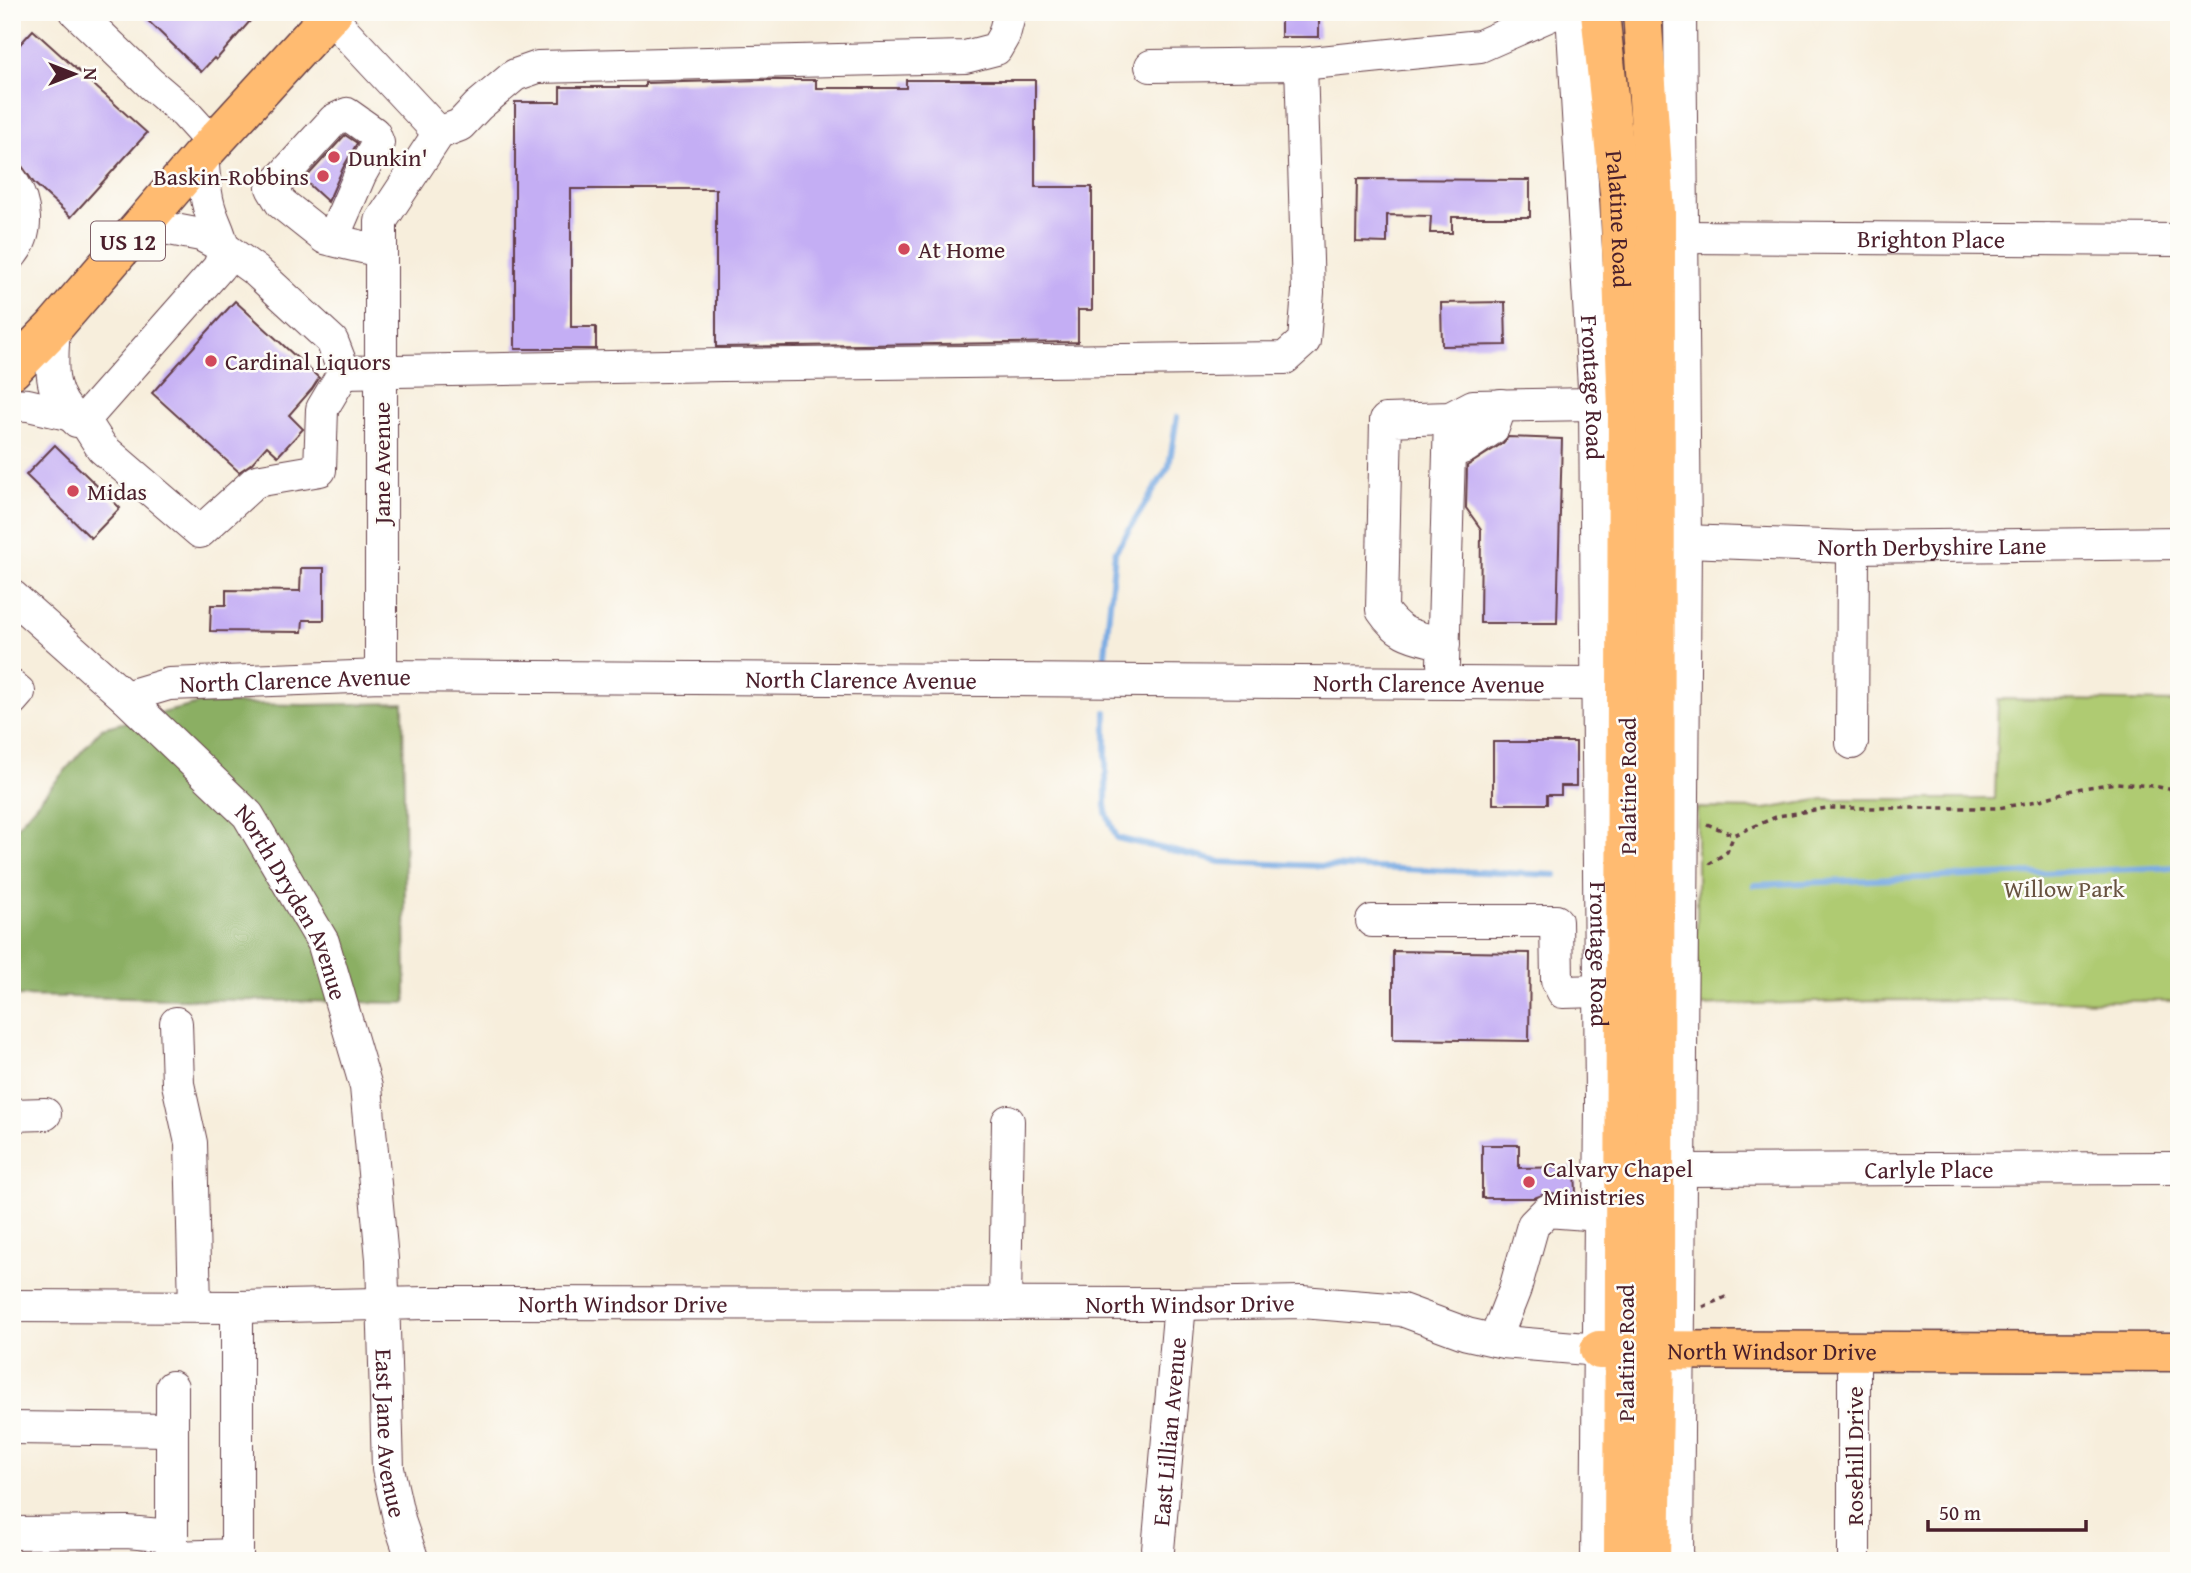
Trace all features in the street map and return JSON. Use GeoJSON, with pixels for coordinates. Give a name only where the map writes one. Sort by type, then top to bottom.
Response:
{"type":"FeatureCollection","features":[{"type":"Feature","properties":{"kind":"main road","name":"Palatine Road"},"geometry":{"type":"LineString","coordinates":[[1600,12],[1619,193],[1628,408],[1639,1351],[1651,1561]]}},
{"type":"Feature","properties":{"kind":"main road","name":"Palatine Road"},"geometry":{"type":"LineString","coordinates":[[1623,1561],[1639,1351],[1656,213],[1642,12]]}},
{"type":"Feature","properties":{"kind":"main road","name":"US 12"},"geometry":{"type":"LineString","coordinates":[[12,370],[54,327],[330,13]]}},
{"type":"Feature","properties":{"kind":"main road","name":"North Windsor Drive"},"geometry":{"type":"LineString","coordinates":[[1639,1351],[2179,1352]]}},
{"type":"Feature","properties":{"kind":"street"},"geometry":{"type":"LineString","coordinates":[[76,12],[185,113],[208,150],[205,186],[224,255],[219,267],[78,418]]}},
{"type":"Feature","properties":{"kind":"street"},"geometry":{"type":"LineString","coordinates":[[330,13],[439,133],[460,125],[515,75],[538,67],[965,57],[996,49],[1004,35],[1010,12]]}},
{"type":"Feature","properties":{"kind":"street"},"geometry":{"type":"LineString","coordinates":[[1151,66],[1301,64],[1480,46],[1498,25],[1557,12]]}},
{"type":"Feature","properties":{"kind":"street","name":"Frontage Road"},"geometry":{"type":"LineString","coordinates":[[1572,12],[1595,404],[1599,684],[1600,1215],[1639,1351],[1677,1561]]}},
{"type":"Feature","properties":{"kind":"street","name":"Frontage Road"},"geometry":{"type":"LineString","coordinates":[[1597,1561],[1639,1351],[1681,1170],[1685,541],[1681,12]]}},
{"type":"Feature","properties":{"kind":"street"},"geometry":{"type":"LineString","coordinates":[[344,372],[1285,358],[1304,341],[1308,292],[1301,64]]}},
{"type":"Feature","properties":{"kind":"street","name":"Jane Avenue"},"geometry":{"type":"LineString","coordinates":[[381,676],[381,221],[439,133]]}},
{"type":"Feature","properties":{"kind":"street"},"geometry":{"type":"LineString","coordinates":[[12,181],[19,192],[25,222],[20,243],[12,254]]}},
{"type":"Feature","properties":{"kind":"street"},"geometry":{"type":"LineString","coordinates":[[144,224],[201,234],[256,271],[332,341],[344,372]]}},
{"type":"Feature","properties":{"kind":"street","name":"Brighton Place"},"geometry":{"type":"LineString","coordinates":[[1683,237],[2179,240]]}},
{"type":"Feature","properties":{"kind":"street"},"geometry":{"type":"LineString","coordinates":[[332,240],[381,251]]}},
{"type":"Feature","properties":{"kind":"street"},"geometry":{"type":"LineString","coordinates":[[54,327],[52,369],[59,401],[78,418],[102,448],[200,532],[256,481],[320,470],[322,409],[344,372]]}},
{"type":"Feature","properties":{"kind":"street"},"geometry":{"type":"LineString","coordinates":[[12,404],[28,405],[78,418]]}},
{"type":"Feature","properties":{"kind":"street"},"geometry":{"type":"LineString","coordinates":[[1444,644],[1401,632],[1391,624],[1382,610],[1386,420],[1450,418],[1473,406],[1595,404]]}},
{"type":"Feature","properties":{"kind":"street"},"geometry":{"type":"LineString","coordinates":[[1450,453],[1465,447],[1493,428],[1501,405]]}},
{"type":"Feature","properties":{"kind":"street"},"geometry":{"type":"LineString","coordinates":[[1443,683],[1450,418]]}},
{"type":"Feature","properties":{"kind":"street","name":"North Derbyshire Lane"},"geometry":{"type":"LineString","coordinates":[[1685,541],[1853,547],[2179,543]]}},
{"type":"Feature","properties":{"kind":"street"},"geometry":{"type":"LineString","coordinates":[[1852,743],[1853,547]]}},
{"type":"Feature","properties":{"kind":"street","name":"North Dryden Avenue"},"geometry":{"type":"LineString","coordinates":[[12,596],[125,697],[247,815],[323,942],[366,1087],[382,1259],[383,1304]]}},
{"type":"Feature","properties":{"kind":"street","name":"North Clarence Avenue"},"geometry":{"type":"LineString","coordinates":[[125,697],[169,684],[381,676],[1599,684]]}},
{"type":"Feature","properties":{"kind":"street"},"geometry":{"type":"LineString","coordinates":[[12,686],[19,692],[12,700]]}},
{"type":"Feature","properties":{"kind":"street"},"geometry":{"type":"LineString","coordinates":[[1372,921],[1556,921],[1557,980],[1563,992],[1600,991]]}},
{"type":"Feature","properties":{"kind":"street"},"geometry":{"type":"LineString","coordinates":[[176,1023],[178,1084],[191,1143],[195,1306]]}},
{"type":"Feature","properties":{"kind":"street"},"geometry":{"type":"LineString","coordinates":[[12,1115],[45,1114]]}},
{"type":"Feature","properties":{"kind":"street"},"geometry":{"type":"LineString","coordinates":[[1005,1304],[1008,1121]]}},
{"type":"Feature","properties":{"kind":"street","name":"Carlyle Place"},"geometry":{"type":"LineString","coordinates":[[1681,1170],[2179,1168]]}},
{"type":"Feature","properties":{"kind":"street"},"geometry":{"type":"LineString","coordinates":[[1495,1340],[1515,1289],[1533,1225],[1548,1211],[1600,1215]]}},
{"type":"Feature","properties":{"kind":"street","name":"North Windsor Drive"},"geometry":{"type":"LineString","coordinates":[[12,1306],[1302,1302],[1402,1310],[1467,1334],[1495,1340],[1639,1351]]}},
{"type":"Feature","properties":{"kind":"street","name":"East Jane Avenue"},"geometry":{"type":"LineString","coordinates":[[383,1304],[388,1469],[400,1523],[413,1561]]}},
{"type":"Feature","properties":{"kind":"street","name":"East Lillian Avenue"},"geometry":{"type":"LineString","coordinates":[[1157,1561],[1180,1304]]}},
{"type":"Feature","properties":{"kind":"street"},"geometry":{"type":"LineString","coordinates":[[14,1542],[127,1532],[172,1551],[237,1558],[237,1307]]}},
{"type":"Feature","properties":{"kind":"street","name":"Rosehill Drive"},"geometry":{"type":"LineString","coordinates":[[1854,1352],[1854,1561]]}},
{"type":"Feature","properties":{"kind":"street"},"geometry":{"type":"LineString","coordinates":[[172,1387],[172,1551]]}},
{"type":"Feature","properties":{"kind":"street"},"geometry":{"type":"LineString","coordinates":[[12,1428],[172,1430]]}},
{"type":"Feature","properties":{"kind":"path"},"geometry":{"type":"LineString","coordinates":[[1703,868],[1727,852],[1734,835],[1778,816],[1827,808],[1998,808],[2037,801],[2076,789],[2116,783],[2179,791]]}},
{"type":"Feature","properties":{"kind":"path"},"geometry":{"type":"LineString","coordinates":[[1702,821],[1734,835]]}},
{"type":"Feature","properties":{"kind":"path"},"geometry":{"type":"LineString","coordinates":[[1703,1307],[1730,1295]]}},
{"type":"Feature","properties":{"kind":"green space","name":"Willow Park"},"geometry":{"type":"Polygon","coordinates":[[[1998,699],[2179,702],[2179,1001],[1876,1000],[1697,1006],[1697,808],[1765,809],[1824,799],[1995,799],[1998,699]]]}},
{"type":"Feature","properties":{"kind":"green space"},"geometry":{"type":"Polygon","coordinates":[[[202,703],[403,703],[406,1003],[12,996],[12,832],[102,728],[202,703]]]}},
{"type":"Feature","properties":{"kind":"building"},"geometry":{"type":"Polygon","coordinates":[[[139,12],[258,12],[216,60],[214,58],[201,72],[139,12]]]}},
{"type":"Feature","properties":{"kind":"building"},"geometry":{"type":"Polygon","coordinates":[[[1281,12],[1319,12],[1319,37],[1281,37],[1281,12]]]}},
{"type":"Feature","properties":{"kind":"building"},"geometry":{"type":"Polygon","coordinates":[[[33,30],[147,133],[71,217],[34,183],[22,166],[12,163],[12,53],[33,30]]]}},
{"type":"Feature","properties":{"kind":"building","name":"At Home"},"geometry":{"type":"Polygon","coordinates":[[[816,80],[816,88],[906,88],[906,80],[1035,80],[1035,187],[1092,187],[1092,310],[1078,310],[1078,342],[716,347],[716,189],[571,189],[571,327],[596,327],[596,349],[515,349],[515,102],[560,102],[560,87],[645,87],[645,83],[816,80]]]}},
{"type":"Feature","properties":{"kind":"building"},"geometry":{"type":"Polygon","coordinates":[[[345,135],[357,143],[328,202],[304,180],[345,135]]]}},
{"type":"Feature","properties":{"kind":"building"},"geometry":{"type":"Polygon","coordinates":[[[1357,179],[1530,180],[1530,217],[1452,217],[1452,233],[1430,233],[1431,216],[1387,215],[1387,243],[1356,242],[1357,179]]]}},
{"type":"Feature","properties":{"kind":"building"},"geometry":{"type":"Polygon","coordinates":[[[235,301],[319,378],[289,415],[303,429],[278,456],[267,446],[252,463],[239,472],[152,393],[235,301]]]}},
{"type":"Feature","properties":{"kind":"building"},"geometry":{"type":"Polygon","coordinates":[[[1505,302],[1506,345],[1442,346],[1441,303],[1505,302]]]}},
{"type":"Feature","properties":{"kind":"building"},"geometry":{"type":"Polygon","coordinates":[[[1508,437],[1562,439],[1557,623],[1480,623],[1481,529],[1466,508],[1467,466],[1508,437]]]}},
{"type":"Feature","properties":{"kind":"building","name":"Midas"},"geometry":{"type":"Polygon","coordinates":[[[55,445],[120,508],[91,538],[26,475],[55,445]]]}},
{"type":"Feature","properties":{"kind":"building"},"geometry":{"type":"Polygon","coordinates":[[[301,568],[324,568],[324,620],[303,620],[302,632],[210,631],[211,605],[226,605],[226,590],[300,591],[301,568]]]}},
{"type":"Feature","properties":{"kind":"building"},"geometry":{"type":"Polygon","coordinates":[[[1493,742],[1576,742],[1576,786],[1561,786],[1561,795],[1547,795],[1547,804],[1493,804],[1493,742]]]}},
{"type":"Feature","properties":{"kind":"building"},"geometry":{"type":"Polygon","coordinates":[[[1393,951],[1530,953],[1529,1041],[1393,1039],[1393,951]]]}},
{"type":"Feature","properties":{"kind":"building","name":"Calvary Chapel Ministries"},"geometry":{"type":"Polygon","coordinates":[[[1482,1145],[1519,1145],[1519,1168],[1575,1167],[1576,1195],[1548,1193],[1534,1198],[1482,1198],[1482,1145]]]}},
{"type":"Feature","properties":{"kind":"waterway"},"geometry":{"type":"LineString","coordinates":[[1104,665],[1115,552],[1169,466],[1177,417]]}},
{"type":"Feature","properties":{"kind":"waterway"},"geometry":{"type":"LineString","coordinates":[[1106,712],[1106,812],[1117,838],[1221,862],[1556,875]]}},
{"type":"Feature","properties":{"kind":"waterway"},"geometry":{"type":"LineString","coordinates":[[1754,885],[2179,867]]}},
{"type":"Feature","properties":{"kind":"place","name":"Dunkin'"},"geometry":{"type":"Point","coordinates":[334,157]}},
{"type":"Feature","properties":{"kind":"place","name":"Baskin-Robbins"},"geometry":{"type":"Point","coordinates":[323,176]}},
{"type":"Feature","properties":{"kind":"place","name":"At Home"},"geometry":{"type":"Point","coordinates":[904,249]}},
{"type":"Feature","properties":{"kind":"place","name":"Cardinal Liquors"},"geometry":{"type":"Point","coordinates":[211,361]}},
{"type":"Feature","properties":{"kind":"place","name":"Midas"},"geometry":{"type":"Point","coordinates":[73,491]}},
{"type":"Feature","properties":{"kind":"place","name":"Calvary Chapel Ministries"},"geometry":{"type":"Point","coordinates":[1529,1182]}}]}
